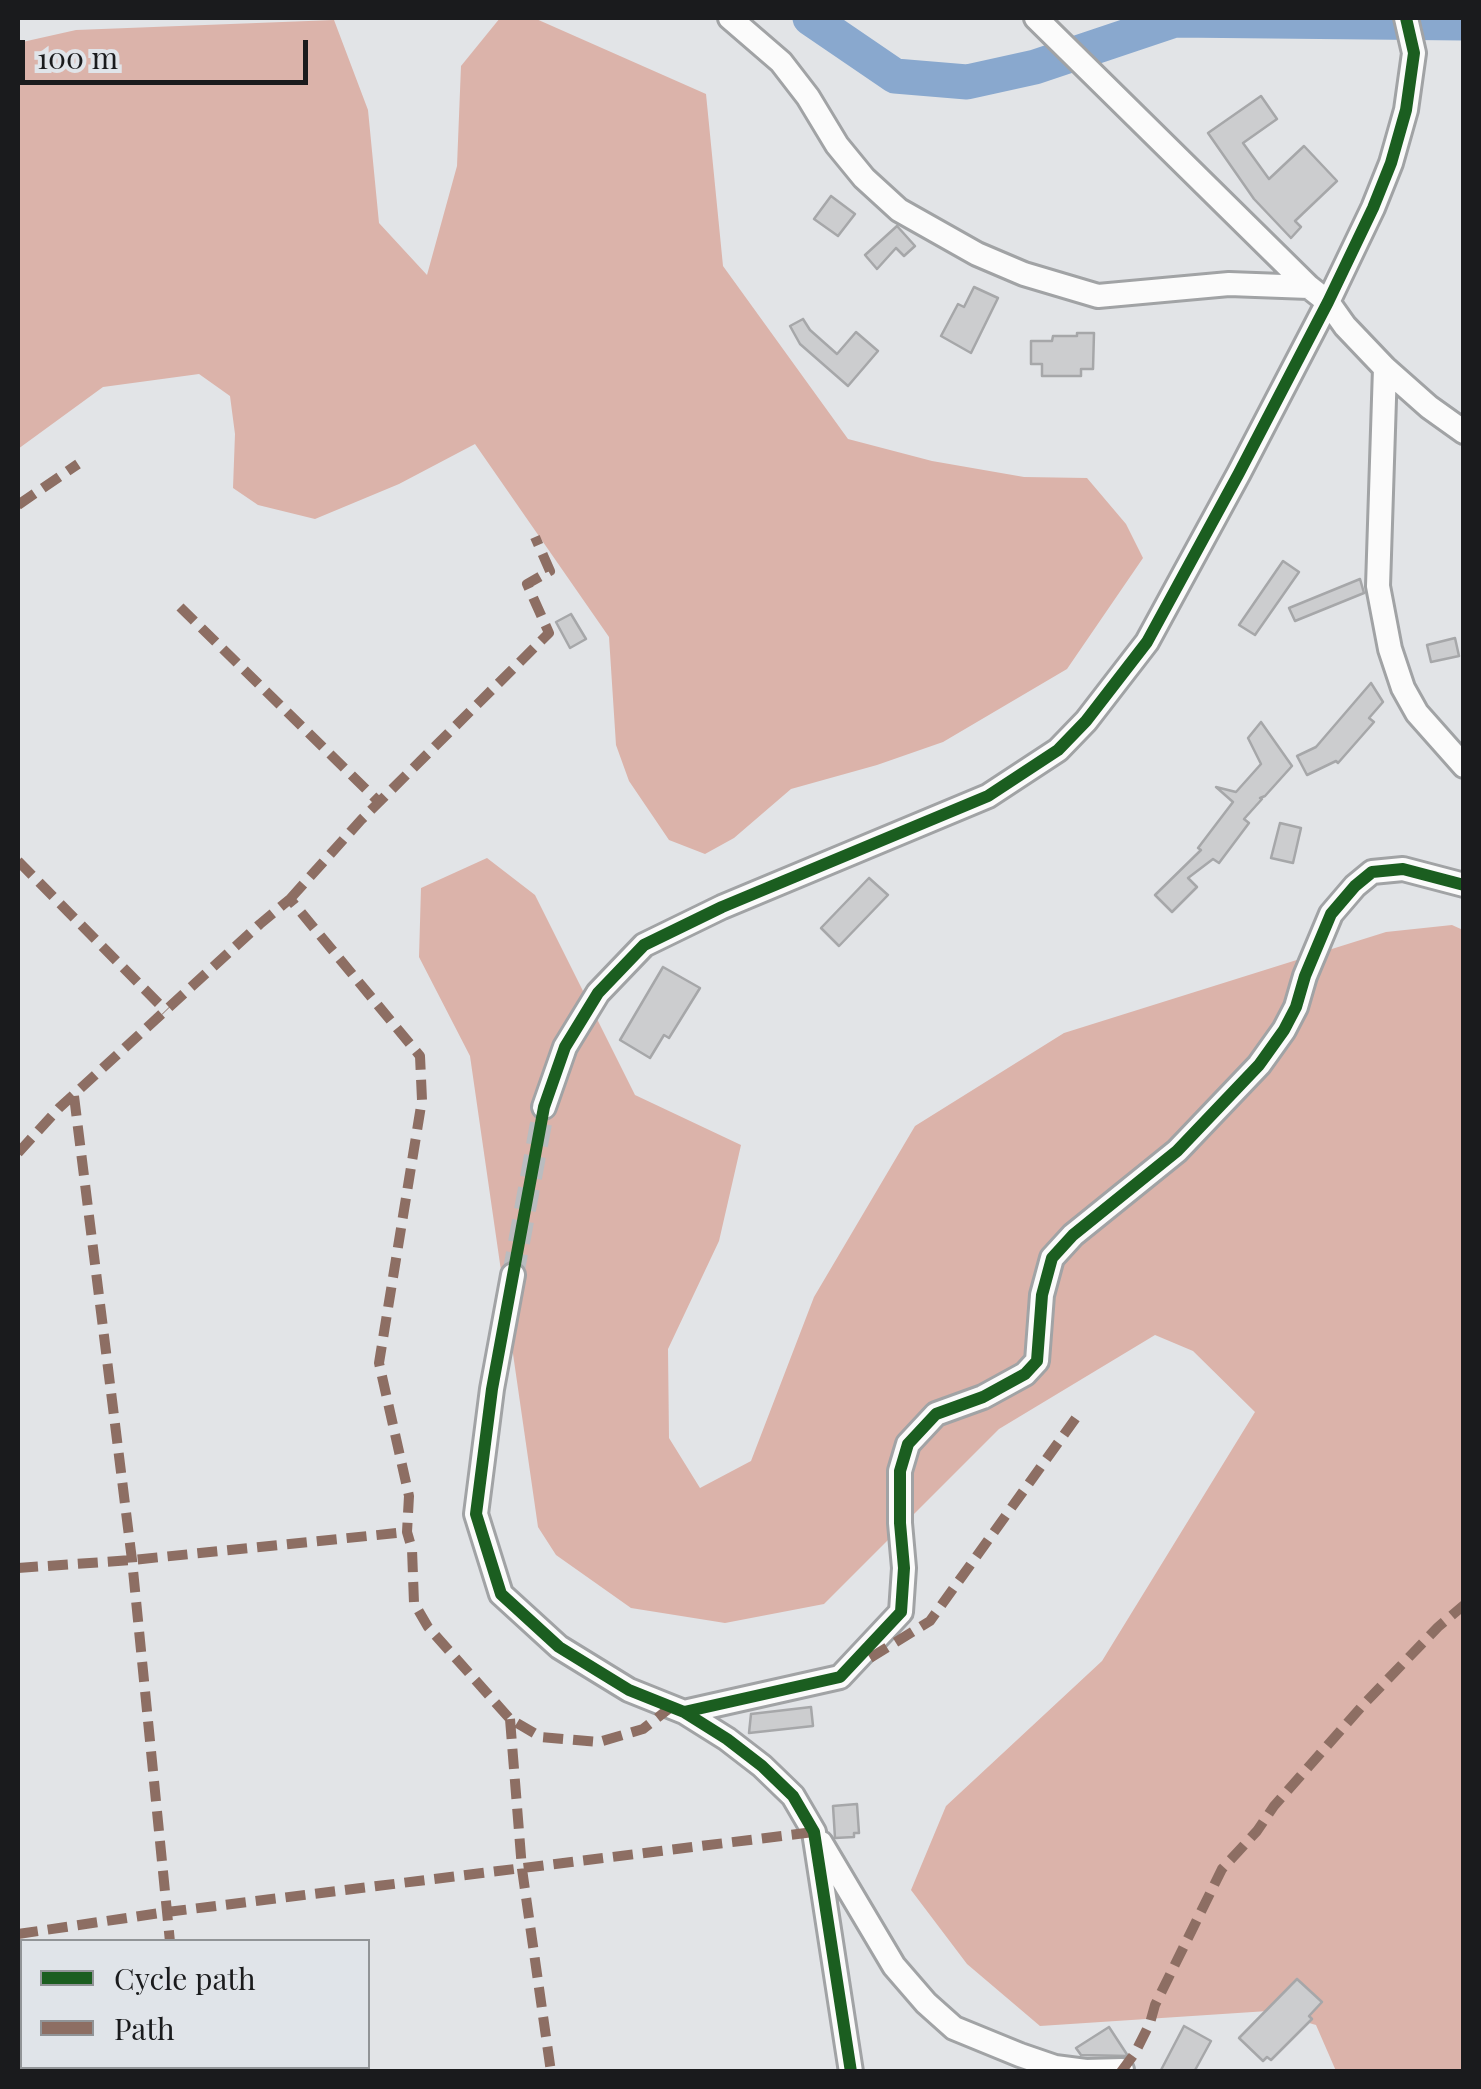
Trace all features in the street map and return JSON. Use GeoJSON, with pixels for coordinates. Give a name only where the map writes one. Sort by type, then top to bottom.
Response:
{"type":"FeatureCollection","features":[{"type":"Feature","properties":{"kind":"street"},"geometry":{"type":"LineString","coordinates":[[730,18],[782,62],[864,178],[899,210],[976,254],[1024,274],[1098,296],[1230,284],[1318,295]]}},
{"type":"Feature","properties":{"kind":"street"},"geometry":{"type":"LineString","coordinates":[[1036,18],[1318,295],[1385,368],[1429,408],[1464,432]]}},
{"type":"Feature","properties":{"kind":"street"},"geometry":{"type":"LineString","coordinates":[[544,1108],[564,1047],[598,993],[644,945],[722,906],[988,796],[1058,750],[1086,721],[1147,642],[1230,490],[1318,295],[1373,208],[1406,110],[1414,53],[1406,18]]}},
{"type":"Feature","properties":{"kind":"street"},"geometry":{"type":"LineString","coordinates":[[1385,368],[1378,586],[1390,648],[1402,688],[1417,713],[1464,766]]}},
{"type":"Feature","properties":{"kind":"street"},"geometry":{"type":"LineString","coordinates":[[684,1712],[840,1677],[901,1612],[904,1568],[900,1471],[908,1444],[936,1414],[984,1397],[1024,1374],[1037,1361],[1042,1295],[1052,1258],[1176,1151],[1258,1065],[1296,1007],[1331,914],[1355,886],[1372,872],[1402,869],[1464,885]]}},
{"type":"Feature","properties":{"kind":"street"},"geometry":{"type":"LineString","coordinates":[[513,1275],[492,1389],[476,1514],[501,1594],[559,1647],[629,1690],[684,1712],[762,1766],[793,1796],[894,1966],[954,2028],[1055,2067],[1122,2070]]}},
{"type":"Feature","properties":{"kind":"street"},"geometry":{"type":"LineString","coordinates":[[814,1832],[852,2072]]}},
{"type":"Feature","properties":{"kind":"shaded area"},"geometry":{"type":"Polygon","coordinates":[[[500,18],[534,18],[706,94],[723,266],[848,439],[932,461],[1024,477],[1087,478],[1126,524],[1143,558],[1067,669],[943,742],[791,789],[734,838],[705,854],[669,840],[629,781],[616,745],[609,637],[475,444],[399,484],[315,519],[258,505],[233,488],[235,434],[230,396],[199,374],[103,387],[18,449],[18,43],[76,30],[334,20],[368,110],[379,223],[427,275],[457,166],[461,66],[500,18]]]}},
{"type":"Feature","properties":{"kind":"shaded area"},"geometry":{"type":"Polygon","coordinates":[[[487,858],[535,895],[635,1095],[741,1145],[719,1241],[668,1349],[669,1438],[700,1488],[751,1461],[814,1297],[915,1126],[1064,1033],[1386,932],[1452,925],[1463,930],[1463,2071],[1336,2071],[1316,2025],[1268,2011],[1040,2026],[967,1964],[911,1890],[946,1806],[1102,1661],[1255,1412],[1193,1351],[1155,1335],[999,1429],[824,1604],[725,1623],[631,1608],[556,1555],[538,1527],[470,1056],[419,957],[421,888],[487,858]]]}},
{"type":"Feature","properties":{"kind":"building"},"geometry":{"type":"Polygon","coordinates":[[[1261,96],[1277,119],[1243,143],[1269,179],[1304,146],[1337,181],[1295,221],[1301,227],[1291,238],[1254,199],[1208,133],[1261,96]]]}},
{"type":"Feature","properties":{"kind":"building"},"geometry":{"type":"Polygon","coordinates":[[[831,196],[855,214],[838,236],[814,219],[831,196]]]}},
{"type":"Feature","properties":{"kind":"building"},"geometry":{"type":"Polygon","coordinates":[[[897,226],[915,246],[904,256],[896,248],[877,269],[865,255],[897,226]]]}},
{"type":"Feature","properties":{"kind":"building"},"geometry":{"type":"Polygon","coordinates":[[[974,287],[998,298],[971,353],[941,336],[958,304],[964,307],[974,287]]]}},
{"type":"Feature","properties":{"kind":"building"},"geometry":{"type":"Polygon","coordinates":[[[803,319],[837,354],[856,332],[878,351],[848,386],[800,344],[790,326],[803,319]]]}},
{"type":"Feature","properties":{"kind":"building"},"geometry":{"type":"Polygon","coordinates":[[[1094,333],[1093,369],[1081,369],[1081,376],[1042,376],[1042,364],[1031,364],[1031,341],[1052,341],[1053,336],[1094,333]]]}},
{"type":"Feature","properties":{"kind":"building"},"geometry":{"type":"Polygon","coordinates":[[[1283,561],[1299,572],[1255,635],[1239,625],[1283,561]]]}},
{"type":"Feature","properties":{"kind":"building"},"geometry":{"type":"Polygon","coordinates":[[[1360,579],[1364,593],[1295,621],[1289,608],[1360,579]]]}},
{"type":"Feature","properties":{"kind":"building"},"geometry":{"type":"Polygon","coordinates":[[[571,614],[586,639],[570,648],[556,622],[571,614]]]}},
{"type":"Feature","properties":{"kind":"building"},"geometry":{"type":"Polygon","coordinates":[[[1455,638],[1459,656],[1431,662],[1427,645],[1455,638]]]}},
{"type":"Feature","properties":{"kind":"building"},"geometry":{"type":"Polygon","coordinates":[[[1371,683],[1383,702],[1369,718],[1374,722],[1338,763],[1307,775],[1297,756],[1316,747],[1371,683]]]}},
{"type":"Feature","properties":{"kind":"building"},"geometry":{"type":"Polygon","coordinates":[[[1261,722],[1292,766],[1244,819],[1249,823],[1219,863],[1213,859],[1188,878],[1197,887],[1172,912],[1155,895],[1201,850],[1198,848],[1233,802],[1216,787],[1236,792],[1261,764],[1248,738],[1261,722]]]}},
{"type":"Feature","properties":{"kind":"building"},"geometry":{"type":"Polygon","coordinates":[[[1280,823],[1301,828],[1293,863],[1271,858],[1280,823]]]}},
{"type":"Feature","properties":{"kind":"building"},"geometry":{"type":"Polygon","coordinates":[[[869,878],[888,895],[839,946],[821,928],[869,878]]]}},
{"type":"Feature","properties":{"kind":"building"},"geometry":{"type":"Polygon","coordinates":[[[663,967],[700,988],[669,1038],[664,1035],[650,1058],[620,1040],[663,967]]]}},
{"type":"Feature","properties":{"kind":"building"},"geometry":{"type":"Polygon","coordinates":[[[811,1707],[813,1726],[749,1733],[751,1714],[811,1707]]]}},
{"type":"Feature","properties":{"kind":"building"},"geometry":{"type":"Polygon","coordinates":[[[857,1804],[859,1833],[835,1838],[833,1806],[857,1804]]]}},
{"type":"Feature","properties":{"kind":"building"},"geometry":{"type":"Polygon","coordinates":[[[1297,1979],[1322,2002],[1309,2016],[1312,2019],[1271,2060],[1267,2057],[1263,2061],[1239,2038],[1297,1979]]]}},
{"type":"Feature","properties":{"kind":"building"},"geometry":{"type":"Polygon","coordinates":[[[1184,2026],[1211,2041],[1194,2072],[1160,2072],[1184,2026]]]}},
{"type":"Feature","properties":{"kind":"building"},"geometry":{"type":"Polygon","coordinates":[[[1109,2027],[1128,2056],[1081,2055],[1076,2048],[1109,2027]]]}},
{"type":"Feature","properties":{"kind":"waterway"},"geometry":{"type":"LineString","coordinates":[[810,18],[895,76],[967,82],[1035,67],[1175,20],[1464,23]]}},
{"type":"Feature","properties":{"kind":"tunnel"},"geometry":{"type":"LineString","coordinates":[[513,1275],[544,1107]]}},
{"type":"Feature","properties":{"kind":"marked path"},"geometry":{"type":"LineString","coordinates":[[18,505],[78,464]]}},
{"type":"Feature","properties":{"kind":"marked path"},"geometry":{"type":"LineString","coordinates":[[290,899],[361,820],[549,633],[527,584],[550,571],[535,537]]}},
{"type":"Feature","properties":{"kind":"marked path"},"geometry":{"type":"LineString","coordinates":[[180,607],[379,802]]}},
{"type":"Feature","properties":{"kind":"marked path"},"geometry":{"type":"LineString","coordinates":[[18,861],[166,1011]]}},
{"type":"Feature","properties":{"kind":"marked path"},"geometry":{"type":"LineString","coordinates":[[18,1153],[59,1108],[290,899],[420,1056],[422,1100],[379,1363],[409,1496],[407,1532],[412,1549],[414,1603],[428,1627],[510,1719],[541,1737],[599,1742],[643,1729],[671,1707]]}},
{"type":"Feature","properties":{"kind":"marked path"},"geometry":{"type":"LineString","coordinates":[[74,1096],[132,1560],[170,1939]]}},
{"type":"Feature","properties":{"kind":"marked path"},"geometry":{"type":"LineString","coordinates":[[870,1658],[930,1621],[1078,1415]]}},
{"type":"Feature","properties":{"kind":"marked path"},"geometry":{"type":"LineString","coordinates":[[18,1568],[407,1532]]}},
{"type":"Feature","properties":{"kind":"marked path"},"geometry":{"type":"LineString","coordinates":[[1121,2072],[1150,2023],[1155,2005],[1222,1869],[1363,1705],[1464,1605]]}},
{"type":"Feature","properties":{"kind":"marked path"},"geometry":{"type":"LineString","coordinates":[[510,1719],[522,1869],[551,2072]]}},
{"type":"Feature","properties":{"kind":"marked path"},"geometry":{"type":"LineString","coordinates":[[18,1934],[814,1832]]}},
{"type":"Feature","properties":{"kind":"cycle path"},"geometry":{"type":"LineString","coordinates":[[851,2072],[814,1832],[793,1796],[727,1739],[684,1712],[629,1690],[559,1647],[501,1594],[476,1514],[492,1389],[544,1107],[565,1047],[598,993],[644,945],[722,907],[988,796],[1058,750],[1086,721],[1147,642],[1239,473],[1373,208],[1406,110],[1414,53],[1406,18]]}},
{"type":"Feature","properties":{"kind":"cycle path"},"geometry":{"type":"LineString","coordinates":[[684,1712],[840,1677],[901,1612],[904,1568],[900,1471],[908,1444],[936,1414],[983,1397],[1025,1374],[1037,1361],[1042,1295],[1052,1258],[1073,1235],[1177,1151],[1259,1065],[1296,1007],[1331,914],[1355,886],[1372,872],[1403,869],[1464,885]]}}]}
